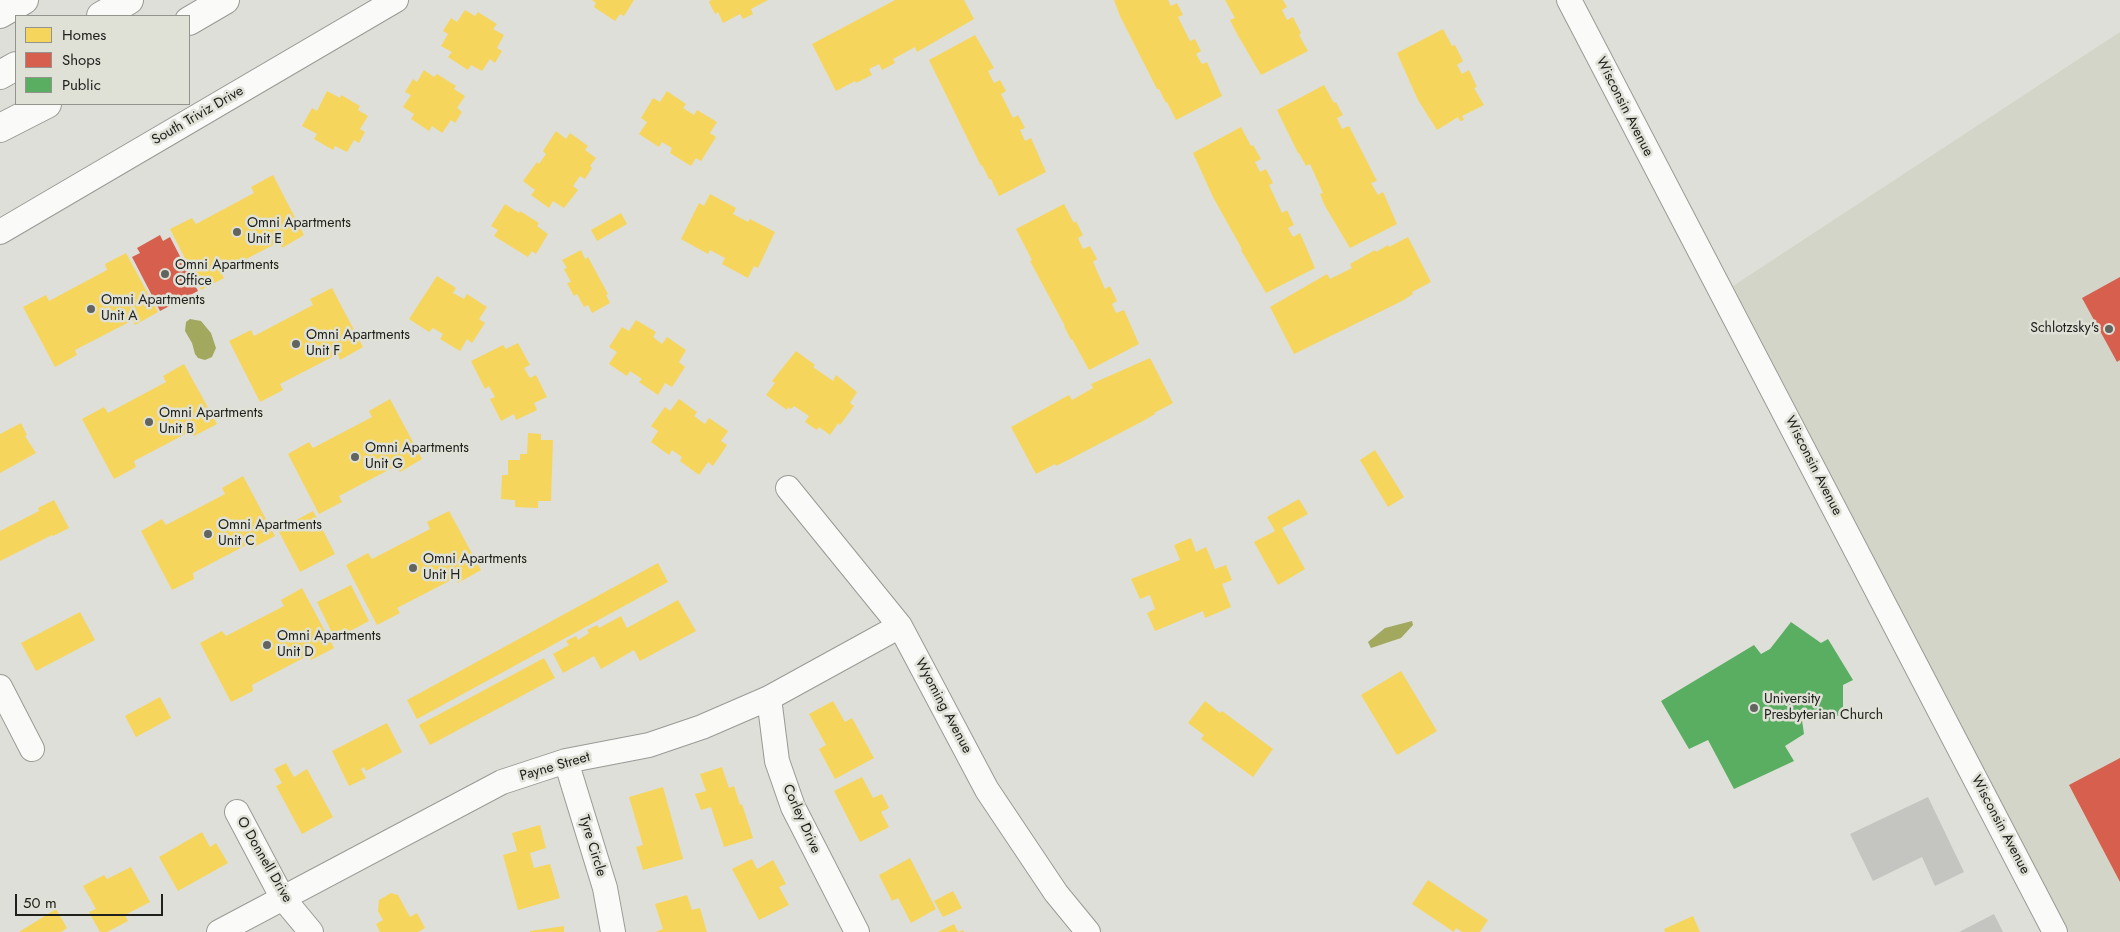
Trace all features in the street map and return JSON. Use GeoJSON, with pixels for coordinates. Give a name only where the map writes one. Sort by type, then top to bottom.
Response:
{"type":"FeatureCollection","features":[{"type":"Feature","properties":{"kind":"highway"},"geometry":{"type":"LineString","coordinates":[[0,14],[24,0]]}},
{"type":"Feature","properties":{"kind":"highway"},"geometry":{"type":"LineString","coordinates":[[103,15],[129,0]]}},
{"type":"Feature","properties":{"kind":"highway"},"geometry":{"type":"LineString","coordinates":[[190,20],[225,0]]}},
{"type":"Feature","properties":{"kind":"highway"},"geometry":{"type":"LineString","coordinates":[[0,75],[15,67]]}},
{"type":"Feature","properties":{"kind":"highway"},"geometry":{"type":"LineString","coordinates":[[0,128],[45,105]]}},
{"type":"Feature","properties":{"kind":"street","name":"South Triviz Drive"},"geometry":{"type":"LineString","coordinates":[[0,232],[396,0]]}},
{"type":"Feature","properties":{"kind":"street","name":"Wisconsin Avenue"},"geometry":{"type":"LineString","coordinates":[[1569,0],[2055,932]]}},
{"type":"Feature","properties":{"kind":"street","name":"Wyoming Avenue"},"geometry":{"type":"LineString","coordinates":[[788,488],[900,626],[987,790],[1056,893],[1088,932]]}},
{"type":"Feature","properties":{"kind":"street","name":"Payne Street"},"geometry":{"type":"LineString","coordinates":[[219,932],[502,782],[566,761],[649,744],[702,727],[769,698],[900,626]]}},
{"type":"Feature","properties":{"kind":"street"},"geometry":{"type":"LineString","coordinates":[[0,687],[32,749]]}},
{"type":"Feature","properties":{"kind":"street","name":"Corley Drive"},"geometry":{"type":"LineString","coordinates":[[769,698],[777,761],[793,807],[857,932]]}},
{"type":"Feature","properties":{"kind":"street","name":"Tyre Circle"},"geometry":{"type":"LineString","coordinates":[[566,761],[606,888],[613,932]]}},
{"type":"Feature","properties":{"kind":"street","name":"O Donnell Drive"},"geometry":{"type":"LineString","coordinates":[[237,812],[282,897],[311,932]]}},
{"type":"Feature","properties":{"kind":"shaded area"},"geometry":{"type":"Polygon","coordinates":[[[2120,32],[2120,932],[2069,932],[1733,286],[2120,32]]]}},
{"type":"Feature","properties":{"kind":"shaded area"},"geometry":{"type":"Polygon","coordinates":[[[190,319],[201,321],[211,333],[216,348],[212,357],[205,360],[198,358],[195,354],[192,343],[185,331],[186,322],[190,319]]]}},
{"type":"Feature","properties":{"kind":"shaded area"},"geometry":{"type":"Polygon","coordinates":[[[1412,621],[1413,625],[1401,638],[1371,648],[1368,642],[1385,628],[1412,621]]]}},
{"type":"Feature","properties":{"kind":"building: Homes"},"geometry":{"type":"Polygon","coordinates":[[[592,0],[634,0],[624,16],[620,14],[615,21],[594,7],[596,3],[592,0]]]}},
{"type":"Feature","properties":{"kind":"building: Homes"},"geometry":{"type":"Polygon","coordinates":[[[711,0],[768,0],[751,9],[753,14],[743,19],[740,14],[723,23],[718,12],[715,14],[709,2],[711,0]]]}},
{"type":"Feature","properties":{"kind":"building: Homes"},"geometry":{"type":"Polygon","coordinates":[[[895,0],[964,0],[974,19],[917,52],[915,47],[893,59],[895,63],[882,70],[879,64],[869,69],[872,75],[836,91],[812,44],[895,0]]]}},
{"type":"Feature","properties":{"kind":"building: Homes"},"geometry":{"type":"Polygon","coordinates":[[[1114,0],[1168,0],[1171,6],[1177,3],[1183,15],[1178,17],[1190,41],[1195,39],[1201,51],[1196,54],[1202,64],[1207,62],[1222,96],[1176,120],[1167,102],[1159,89],[1157,89],[1120,16],[1114,0]]]}},
{"type":"Feature","properties":{"kind":"building: Homes"},"geometry":{"type":"Polygon","coordinates":[[[1225,0],[1283,0],[1287,7],[1282,10],[1287,20],[1293,17],[1301,33],[1299,35],[1308,51],[1261,75],[1230,20],[1235,18],[1225,0]]]}},
{"type":"Feature","properties":{"kind":"building: Homes"},"geometry":{"type":"Polygon","coordinates":[[[465,10],[475,16],[478,12],[497,24],[493,29],[504,35],[497,48],[502,51],[495,63],[490,59],[482,71],[471,65],[468,70],[448,57],[452,52],[441,46],[448,34],[443,31],[451,18],[457,22],[465,10]]]}},
{"type":"Feature","properties":{"kind":"building: Homes"},"geometry":{"type":"Polygon","coordinates":[[[1443,29],[1452,46],[1455,45],[1463,61],[1457,65],[1462,74],[1469,70],[1477,87],[1474,88],[1484,105],[1462,116],[1464,120],[1460,121],[1458,117],[1437,130],[1418,100],[1397,53],[1443,29]]]}},
{"type":"Feature","properties":{"kind":"building: Homes"},"geometry":{"type":"Polygon","coordinates":[[[975,35],[994,68],[988,71],[994,83],[1000,80],[1006,91],[1001,94],[1013,118],[1018,115],[1025,128],[1020,130],[1025,141],[1031,138],[1046,172],[999,196],[991,179],[989,179],[981,166],[929,60],[975,35]]]}},
{"type":"Feature","properties":{"kind":"building: Homes"},"geometry":{"type":"Polygon","coordinates":[[[424,70],[434,77],[437,74],[456,86],[454,89],[465,96],[457,108],[462,112],[455,123],[451,120],[442,133],[432,126],[429,131],[411,119],[414,114],[403,107],[411,95],[405,92],[413,79],[417,82],[424,70]]]}},
{"type":"Feature","properties":{"kind":"building: Homes"},"geometry":{"type":"Polygon","coordinates":[[[1324,85],[1343,115],[1337,118],[1342,129],[1349,126],[1377,181],[1371,183],[1378,195],[1383,192],[1397,224],[1350,248],[1325,206],[1320,194],[1323,193],[1310,164],[1306,166],[1298,153],[1277,110],[1324,85]]]}},
{"type":"Feature","properties":{"kind":"building: Homes"},"geometry":{"type":"Polygon","coordinates":[[[327,91],[340,98],[341,95],[360,106],[358,110],[368,116],[360,129],[365,132],[359,143],[354,140],[347,152],[335,146],[333,150],[314,139],[317,134],[302,126],[312,108],[317,111],[327,91]]]}},
{"type":"Feature","properties":{"kind":"building: Homes"},"geometry":{"type":"Polygon","coordinates":[[[667,91],[686,104],[683,108],[694,115],[697,110],[717,122],[710,133],[716,137],[701,161],[696,158],[691,166],[670,153],[672,148],[662,142],[659,147],[639,134],[647,122],[641,118],[653,98],[660,102],[667,91]]]}},
{"type":"Feature","properties":{"kind":"building: Homes"},"geometry":{"type":"Polygon","coordinates":[[[1241,127],[1251,146],[1253,145],[1261,159],[1255,162],[1260,172],[1266,169],[1273,183],[1269,185],[1282,213],[1287,210],[1294,225],[1288,228],[1293,237],[1300,233],[1315,268],[1266,293],[1213,197],[1193,153],[1241,127]]]}},
{"type":"Feature","properties":{"kind":"building: Homes"},"geometry":{"type":"Polygon","coordinates":[[[556,131],[566,139],[570,133],[588,146],[585,150],[596,158],[590,166],[592,168],[585,179],[580,176],[573,186],[578,190],[564,208],[553,201],[549,208],[531,195],[535,190],[523,181],[537,162],[539,164],[546,154],[543,151],[556,131]]]}},
{"type":"Feature","properties":{"kind":"building: Homes","name":"Omni Apartments Unit E"},"geometry":{"type":"Polygon","coordinates":[[[273,175],[304,235],[282,248],[279,242],[221,272],[224,278],[201,290],[170,229],[192,218],[196,224],[254,193],[251,187],[273,175]]]}},
{"type":"Feature","properties":{"kind":"building: Homes"},"geometry":{"type":"Polygon","coordinates":[[[710,194],[736,208],[733,214],[748,222],[750,219],[775,232],[758,268],[754,266],[748,278],[722,264],[725,258],[710,250],[708,254],[681,239],[699,203],[704,206],[710,194]]]}},
{"type":"Feature","properties":{"kind":"building: Homes"},"geometry":{"type":"Polygon","coordinates":[[[505,204],[539,223],[537,226],[548,234],[536,254],[532,251],[528,257],[494,236],[498,230],[491,226],[505,204]]]}},
{"type":"Feature","properties":{"kind":"building: Homes"},"geometry":{"type":"Polygon","coordinates":[[[1064,204],[1083,235],[1078,238],[1083,249],[1090,246],[1097,259],[1093,262],[1105,289],[1110,286],[1117,301],[1112,304],[1116,313],[1124,310],[1139,344],[1089,370],[1071,340],[1030,261],[1032,260],[1016,229],[1064,204]]]}},
{"type":"Feature","properties":{"kind":"building: Homes"},"geometry":{"type":"Polygon","coordinates":[[[621,213],[627,224],[597,241],[591,230],[621,213]]]}},
{"type":"Feature","properties":{"kind":"building: Homes"},"geometry":{"type":"Polygon","coordinates":[[[1408,237],[1431,282],[1412,292],[1413,294],[1402,301],[1294,354],[1270,307],[1327,274],[1330,279],[1352,268],[1350,264],[1375,250],[1376,252],[1388,245],[1389,247],[1408,237]]]}},
{"type":"Feature","properties":{"kind":"building: Homes"},"geometry":{"type":"Polygon","coordinates":[[[581,250],[585,259],[588,257],[608,294],[606,295],[610,303],[592,313],[588,305],[584,307],[577,294],[574,296],[567,283],[571,282],[564,269],[567,268],[562,260],[581,250]]]}},
{"type":"Feature","properties":{"kind":"building: Homes","name":"Omni Apartments Unit A"},"geometry":{"type":"Polygon","coordinates":[[[126,253],[158,312],[135,325],[133,320],[75,350],[77,355],[55,367],[23,307],[46,295],[49,301],[107,270],[105,264],[126,253]]]}},
{"type":"Feature","properties":{"kind":"building: Homes"},"geometry":{"type":"Polygon","coordinates":[[[437,276],[456,288],[453,293],[464,299],[467,294],[487,307],[479,319],[485,323],[472,343],[467,339],[460,351],[440,339],[443,334],[433,328],[429,332],[409,319],[437,276]]]}},
{"type":"Feature","properties":{"kind":"building: Homes","name":"Omni Apartments Unit F"},"geometry":{"type":"Polygon","coordinates":[[[332,288],[363,347],[340,360],[338,354],[280,384],[283,390],[260,402],[229,341],[251,330],[254,336],[313,305],[310,299],[332,288]]]}},
{"type":"Feature","properties":{"kind":"building: Homes"},"geometry":{"type":"Polygon","coordinates":[[[636,320],[656,332],[653,337],[662,344],[667,337],[686,350],[679,362],[685,367],[672,387],[665,383],[658,395],[639,382],[642,379],[630,371],[627,376],[609,364],[617,352],[609,347],[622,327],[629,331],[636,320]]]}},
{"type":"Feature","properties":{"kind":"building: Homes"},"geometry":{"type":"Polygon","coordinates":[[[518,343],[530,365],[524,368],[530,378],[536,375],[547,397],[534,403],[537,410],[516,420],[514,414],[501,421],[490,399],[495,397],[489,386],[485,389],[471,361],[503,345],[506,349],[518,343]]]}},
{"type":"Feature","properties":{"kind":"building: Homes"},"geometry":{"type":"Polygon","coordinates":[[[796,351],[815,365],[813,367],[833,381],[836,375],[857,392],[850,403],[854,406],[830,435],[819,427],[817,430],[805,422],[809,416],[794,406],[791,409],[788,407],[787,410],[766,395],[775,383],[772,381],[796,351]]]}},
{"type":"Feature","properties":{"kind":"building: Homes"},"geometry":{"type":"Polygon","coordinates":[[[1150,358],[1173,403],[1070,459],[1036,474],[1011,427],[1069,395],[1072,400],[1093,388],[1091,384],[1150,358]]]}},
{"type":"Feature","properties":{"kind":"building: Homes","name":"Omni Apartments Unit B"},"geometry":{"type":"Polygon","coordinates":[[[184,364],[217,424],[194,436],[191,431],[134,461],[136,467],[114,479],[82,419],[104,407],[108,413],[166,382],[163,376],[184,364]]]}},
{"type":"Feature","properties":{"kind":"building: Homes","name":"Omni Apartments Unit G"},"geometry":{"type":"Polygon","coordinates":[[[390,399],[422,459],[400,472],[396,466],[339,496],[342,502],[319,514],[288,454],[309,442],[313,448],[372,417],[369,411],[390,399]]]}},
{"type":"Feature","properties":{"kind":"building: Homes"},"geometry":{"type":"Polygon","coordinates":[[[679,399],[697,412],[694,416],[705,424],[709,418],[728,431],[721,441],[727,445],[713,466],[708,462],[699,475],[680,461],[682,457],[672,450],[669,455],[651,442],[658,431],[651,426],[665,407],[670,411],[679,399]]]}},
{"type":"Feature","properties":{"kind":"building: Homes"},"geometry":{"type":"Polygon","coordinates":[[[21,423],[27,435],[25,436],[36,453],[0,473],[0,434],[21,423]]]}},
{"type":"Feature","properties":{"kind":"building: Homes"},"geometry":{"type":"Polygon","coordinates":[[[528,433],[541,434],[541,440],[553,440],[551,501],[538,501],[538,508],[515,507],[515,500],[501,499],[502,475],[508,475],[508,460],[520,460],[520,454],[527,454],[528,433]]]}},
{"type":"Feature","properties":{"kind":"building: Homes"},"geometry":{"type":"Polygon","coordinates":[[[1375,450],[1404,497],[1388,507],[1360,460],[1375,450]]]}},
{"type":"Feature","properties":{"kind":"building: Homes","name":"Omni Apartments Unit C"},"geometry":{"type":"Polygon","coordinates":[[[243,476],[275,536],[252,548],[250,543],[193,573],[194,579],[172,590],[141,531],[162,519],[166,525],[225,494],[222,488],[243,476]]]}},
{"type":"Feature","properties":{"kind":"building: Homes"},"geometry":{"type":"Polygon","coordinates":[[[1299,499],[1308,514],[1282,528],[1305,569],[1278,585],[1254,542],[1275,531],[1267,517],[1299,499]]]}},
{"type":"Feature","properties":{"kind":"building: Homes"},"geometry":{"type":"Polygon","coordinates":[[[54,500],[69,528],[0,561],[0,531],[39,511],[38,508],[54,500]]]}},
{"type":"Feature","properties":{"kind":"building: Homes"},"geometry":{"type":"Polygon","coordinates":[[[313,511],[335,554],[300,572],[278,530],[313,511]]]}},
{"type":"Feature","properties":{"kind":"building: Homes","name":"Omni Apartments Unit H"},"geometry":{"type":"Polygon","coordinates":[[[449,511],[481,570],[458,583],[455,578],[397,608],[400,613],[377,625],[346,565],[368,553],[372,559],[430,529],[427,522],[449,511]]]}},
{"type":"Feature","properties":{"kind":"building: Homes"},"geometry":{"type":"Polygon","coordinates":[[[1191,538],[1196,552],[1206,547],[1215,569],[1226,565],[1232,580],[1222,584],[1231,607],[1205,618],[1203,611],[1155,631],[1147,613],[1155,609],[1150,595],[1140,599],[1131,579],[1180,560],[1174,545],[1191,538]]]}},
{"type":"Feature","properties":{"kind":"building: Homes"},"geometry":{"type":"Polygon","coordinates":[[[658,563],[668,582],[417,719],[407,700],[658,563]]]}},
{"type":"Feature","properties":{"kind":"building: Homes"},"geometry":{"type":"Polygon","coordinates":[[[351,585],[369,621],[335,639],[317,602],[351,585]]]}},
{"type":"Feature","properties":{"kind":"building: Homes","name":"Omni Apartments Unit D"},"geometry":{"type":"Polygon","coordinates":[[[302,588],[334,648],[311,660],[309,655],[252,685],[253,691],[231,702],[200,643],[222,631],[226,636],[284,606],[281,600],[302,588]]]}},
{"type":"Feature","properties":{"kind":"building: Homes"},"geometry":{"type":"Polygon","coordinates":[[[678,600],[696,631],[640,661],[634,650],[601,669],[594,656],[563,673],[553,654],[569,645],[566,641],[576,636],[578,640],[589,633],[587,630],[597,625],[599,628],[621,616],[627,628],[678,600]]]}},
{"type":"Feature","properties":{"kind":"building: Homes"},"geometry":{"type":"Polygon","coordinates":[[[80,612],[95,640],[36,671],[21,643],[80,612]]]}},
{"type":"Feature","properties":{"kind":"building: Homes"},"geometry":{"type":"Polygon","coordinates":[[[544,658],[555,678],[430,745],[419,725],[544,658]]]}},
{"type":"Feature","properties":{"kind":"building: Homes"},"geometry":{"type":"Polygon","coordinates":[[[1401,671],[1437,731],[1397,755],[1361,695],[1401,671]]]}},
{"type":"Feature","properties":{"kind":"building: Homes"},"geometry":{"type":"Polygon","coordinates":[[[160,697],[171,718],[136,737],[125,716],[160,697]]]}},
{"type":"Feature","properties":{"kind":"building: Homes"},"geometry":{"type":"Polygon","coordinates":[[[833,701],[845,722],[852,718],[874,758],[835,779],[819,749],[826,745],[809,714],[833,701]]]}},
{"type":"Feature","properties":{"kind":"building: Homes"},"geometry":{"type":"Polygon","coordinates":[[[1205,701],[1220,713],[1222,711],[1273,749],[1253,777],[1201,739],[1204,735],[1188,723],[1205,701]]]}},
{"type":"Feature","properties":{"kind":"building: Homes"},"geometry":{"type":"Polygon","coordinates":[[[387,723],[402,752],[366,771],[364,767],[361,769],[366,778],[349,786],[332,751],[387,723]]]}},
{"type":"Feature","properties":{"kind":"building: Homes"},"geometry":{"type":"Polygon","coordinates":[[[286,763],[294,777],[307,769],[333,817],[302,834],[276,786],[282,783],[274,769],[286,763]]]}},
{"type":"Feature","properties":{"kind":"building: Homes"},"geometry":{"type":"Polygon","coordinates":[[[722,767],[729,788],[734,786],[740,805],[742,804],[753,838],[724,847],[711,807],[701,810],[695,794],[706,791],[700,774],[722,767]]]}},
{"type":"Feature","properties":{"kind":"building: Homes"},"geometry":{"type":"Polygon","coordinates":[[[862,777],[873,798],[882,794],[889,808],[881,812],[889,827],[860,842],[834,791],[862,777]]]}},
{"type":"Feature","properties":{"kind":"building: Homes"},"geometry":{"type":"Polygon","coordinates":[[[663,787],[683,859],[643,870],[636,847],[643,845],[629,797],[663,787]]]}},
{"type":"Feature","properties":{"kind":"building: Homes"},"geometry":{"type":"Polygon","coordinates":[[[540,825],[546,848],[530,853],[534,868],[550,864],[560,898],[518,910],[503,855],[517,851],[512,833],[540,825]]]}},
{"type":"Feature","properties":{"kind":"building: Homes"},"geometry":{"type":"Polygon","coordinates":[[[202,832],[210,847],[216,843],[228,863],[178,891],[159,857],[202,832]]]}},
{"type":"Feature","properties":{"kind":"building: Homes"},"geometry":{"type":"Polygon","coordinates":[[[910,858],[936,909],[911,923],[898,898],[892,901],[879,875],[910,858]]]}},
{"type":"Feature","properties":{"kind":"building: Homes"},"geometry":{"type":"Polygon","coordinates":[[[752,859],[757,869],[773,860],[786,884],[779,887],[789,905],[759,920],[732,869],[752,859]]]}},
{"type":"Feature","properties":{"kind":"building: Homes"},"geometry":{"type":"Polygon","coordinates":[[[131,867],[150,902],[125,915],[128,921],[107,932],[100,932],[89,912],[96,909],[83,886],[104,875],[107,879],[131,867]]]}},
{"type":"Feature","properties":{"kind":"building: Homes"},"geometry":{"type":"Polygon","coordinates":[[[1428,880],[1488,920],[1480,932],[1462,932],[1456,928],[1454,932],[1412,904],[1428,880]]]}},
{"type":"Feature","properties":{"kind":"building: Homes"},"geometry":{"type":"Polygon","coordinates":[[[953,891],[962,908],[943,917],[934,901],[953,891]]]}},
{"type":"Feature","properties":{"kind":"building: Homes"},"geometry":{"type":"Polygon","coordinates":[[[391,893],[398,895],[410,917],[417,913],[425,928],[418,932],[380,932],[376,924],[383,920],[378,911],[379,900],[391,893]]]}},
{"type":"Feature","properties":{"kind":"building: Homes"},"geometry":{"type":"Polygon","coordinates":[[[687,895],[692,910],[700,908],[707,932],[655,932],[663,929],[655,904],[687,895]]]}},
{"type":"Feature","properties":{"kind":"building: Homes"},"geometry":{"type":"Polygon","coordinates":[[[56,909],[67,928],[61,932],[19,932],[56,909]]]}},
{"type":"Feature","properties":{"kind":"building: Homes"},"geometry":{"type":"Polygon","coordinates":[[[1693,916],[1700,932],[1665,932],[1664,929],[1693,916]]]}},
{"type":"Feature","properties":{"kind":"building: Homes"},"geometry":{"type":"Polygon","coordinates":[[[954,924],[958,932],[938,932],[954,924]]]}},
{"type":"Feature","properties":{"kind":"building: Homes"},"geometry":{"type":"Polygon","coordinates":[[[564,926],[564,932],[530,932],[530,931],[564,926]]]}},
{"type":"Feature","properties":{"kind":"building: Shops","name":"Omni Apartments Office"},"geometry":{"type":"Polygon","coordinates":[[[160,235],[163,241],[170,237],[198,291],[160,311],[132,257],[140,253],[137,248],[160,235]]]}},
{"type":"Feature","properties":{"kind":"building: Shops","name":"Schlotzsky's"},"geometry":{"type":"Polygon","coordinates":[[[2120,277],[2120,360],[2117,362],[2082,298],[2120,277]]]}},
{"type":"Feature","properties":{"kind":"building: Shops"},"geometry":{"type":"Polygon","coordinates":[[[2120,758],[2120,882],[2069,785],[2120,758]]]}},
{"type":"Feature","properties":{"kind":"building: Public","name":"University Presbyterian Church"},"geometry":{"type":"Polygon","coordinates":[[[1791,622],[1821,643],[1828,639],[1853,680],[1843,685],[1843,716],[1812,716],[1802,720],[1804,734],[1785,746],[1794,761],[1734,789],[1708,740],[1689,749],[1661,701],[1754,645],[1761,654],[1770,649],[1791,622]]]}},
{"type":"Feature","properties":{"kind":"building: Other"},"geometry":{"type":"Polygon","coordinates":[[[1928,797],[1964,872],[1935,886],[1922,857],[1873,881],[1850,834],[1928,797]]]}},
{"type":"Feature","properties":{"kind":"building: Other"},"geometry":{"type":"Polygon","coordinates":[[[1994,914],[2003,932],[1959,932],[1994,914]]]}},
{"type":"Feature","properties":{"kind":"place","name":"Omni Apartments Unit E"},"geometry":{"type":"Point","coordinates":[237,232]}},
{"type":"Feature","properties":{"kind":"place","name":"Omni Apartments Office"},"geometry":{"type":"Point","coordinates":[165,274]}},
{"type":"Feature","properties":{"kind":"place","name":"Omni Apartments Unit A"},"geometry":{"type":"Point","coordinates":[91,309]}},
{"type":"Feature","properties":{"kind":"place","name":"Schlotzsky's"},"geometry":{"type":"Point","coordinates":[2109,329]}},
{"type":"Feature","properties":{"kind":"place","name":"Omni Apartments Unit F"},"geometry":{"type":"Point","coordinates":[296,344]}},
{"type":"Feature","properties":{"kind":"place","name":"Omni Apartments Unit B"},"geometry":{"type":"Point","coordinates":[149,422]}},
{"type":"Feature","properties":{"kind":"place","name":"Omni Apartments Unit G"},"geometry":{"type":"Point","coordinates":[355,457]}},
{"type":"Feature","properties":{"kind":"place","name":"Omni Apartments Unit C"},"geometry":{"type":"Point","coordinates":[208,534]}},
{"type":"Feature","properties":{"kind":"place","name":"Omni Apartments Unit H"},"geometry":{"type":"Point","coordinates":[413,568]}},
{"type":"Feature","properties":{"kind":"place","name":"Omni Apartments Unit D"},"geometry":{"type":"Point","coordinates":[267,645]}},
{"type":"Feature","properties":{"kind":"place","name":"University Presbyterian Church"},"geometry":{"type":"Point","coordinates":[1754,708]}}]}
